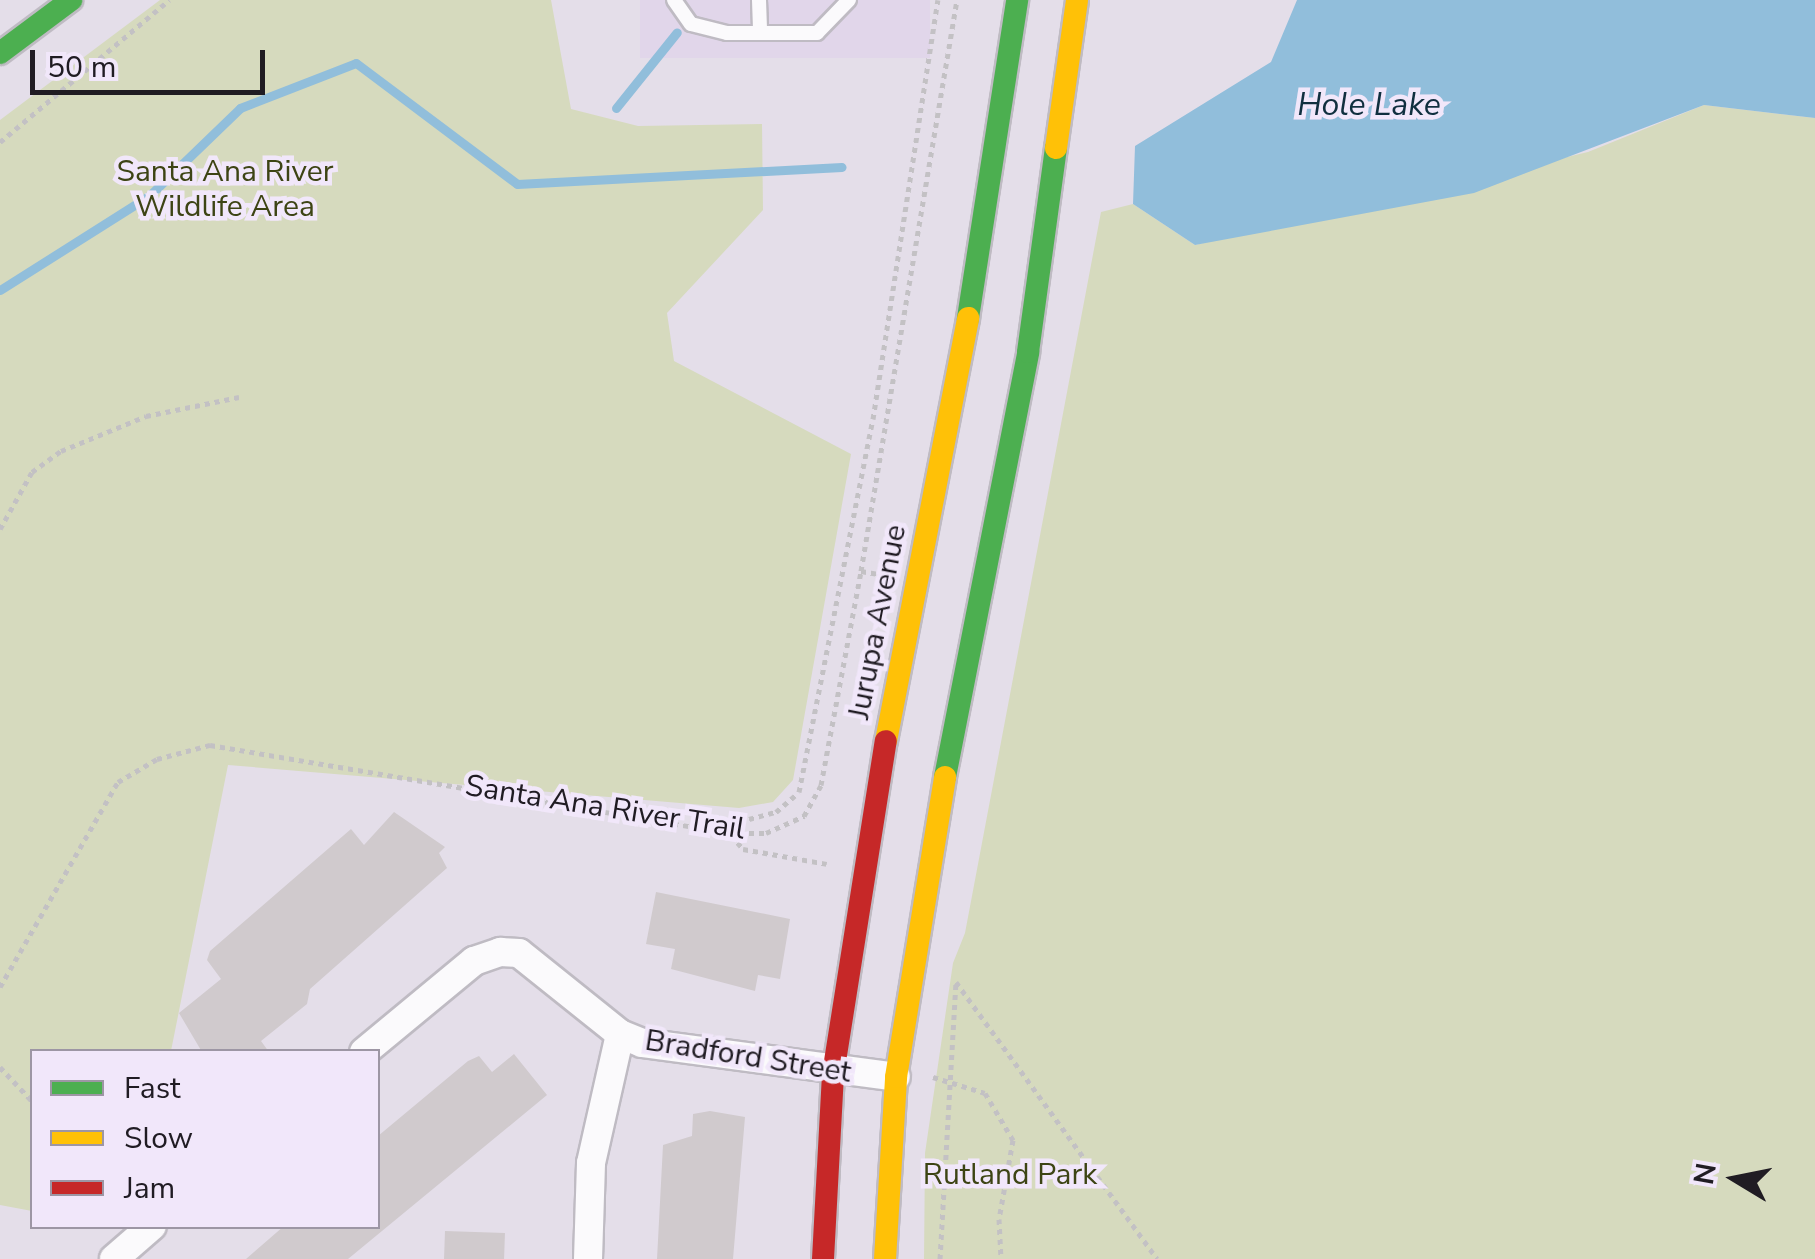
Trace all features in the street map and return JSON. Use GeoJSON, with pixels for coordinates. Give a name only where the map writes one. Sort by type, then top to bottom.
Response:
{"type":"FeatureCollection","features":[{"type":"Feature","properties":{"kind":"main road"},"geometry":{"type":"LineString","coordinates":[[0,53],[72,0]]}},
{"type":"Feature","properties":{"kind":"main road","name":"Jurupa Avenue"},"geometry":{"type":"LineString","coordinates":[[823,1259],[834,1074],[860,878],[984,232],[1017,0]]}},
{"type":"Feature","properties":{"kind":"main road"},"geometry":{"type":"LineString","coordinates":[[885,1259],[896,1077],[960,681],[1028,352],[1077,0]]}},
{"type":"Feature","properties":{"kind":"main road"},"geometry":{"type":"LineString","coordinates":[[1028,352],[1017,251],[1044,2]]}},
{"type":"Feature","properties":{"kind":"street","name":"Bradford Street"},"geometry":{"type":"LineString","coordinates":[[368,1049],[474,961],[500,952],[519,953],[620,1034],[834,1074],[896,1077]]}},
{"type":"Feature","properties":{"kind":"street"},"geometry":{"type":"LineString","coordinates":[[588,1259],[590,1163],[620,1034]]}},
{"type":"Feature","properties":{"kind":"street"},"geometry":{"type":"LineString","coordinates":[[114,1259],[149,1229]]}},
{"type":"Feature","properties":{"kind":"lane"},"geometry":{"type":"LineString","coordinates":[[674,0],[691,24],[760,33],[817,32],[848,0]]}},
{"type":"Feature","properties":{"kind":"lane"},"geometry":{"type":"LineString","coordinates":[[758,0],[760,33]]}},
{"type":"Feature","properties":{"kind":"path"},"geometry":{"type":"LineString","coordinates":[[0,142],[169,0]]}},
{"type":"Feature","properties":{"kind":"path"},"geometry":{"type":"LineString","coordinates":[[749,819],[776,812],[799,792],[873,419],[938,0]]}},
{"type":"Feature","properties":{"kind":"path","name":"Santa Ana River Trail"},"geometry":{"type":"LineString","coordinates":[[0,986],[118,782],[158,758],[210,746],[730,832],[784,828],[804,816],[821,784],[925,223],[957,0]]}},
{"type":"Feature","properties":{"kind":"path"},"geometry":{"type":"LineString","coordinates":[[0,529],[32,472],[61,451],[146,416],[238,397]]}},
{"type":"Feature","properties":{"kind":"path"},"geometry":{"type":"LineString","coordinates":[[730,832],[744,849],[814,858],[860,878]]}},
{"type":"Feature","properties":{"kind":"path"},"geometry":{"type":"LineString","coordinates":[[940,1259],[946,1077],[956,982],[1156,1259]]}},
{"type":"Feature","properties":{"kind":"path"},"geometry":{"type":"LineString","coordinates":[[0,1067],[30,1099]]}},
{"type":"Feature","properties":{"kind":"path"},"geometry":{"type":"LineString","coordinates":[[946,1077],[985,1093],[1013,1140],[998,1219],[1001,1259]]}},
{"type":"Feature","properties":{"kind":"shaded area"},"geometry":{"type":"Polygon","coordinates":[[[640,0],[930,0],[930,58],[640,58],[640,0]]]}},
{"type":"Feature","properties":{"kind":"green space","name":"Santa Ana River Wildlife Area"},"geometry":{"type":"Polygon","coordinates":[[[160,0],[551,0],[571,109],[638,126],[762,124],[763,210],[667,313],[674,361],[851,454],[793,780],[773,802],[739,808],[228,765],[171,1049],[30,1049],[30,1211],[0,1205],[0,120],[160,0]]]}},
{"type":"Feature","properties":{"kind":"green space","name":"Rutland Park"},"geometry":{"type":"Polygon","coordinates":[[[1704,105],[1815,118],[1815,1259],[924,1259],[925,1153],[953,963],[965,933],[1101,212],[1133,204],[1195,245],[1588,152],[1704,105]]]}},
{"type":"Feature","properties":{"kind":"water","name":"Hole Lake"},"geometry":{"type":"Polygon","coordinates":[[[1297,0],[1815,0],[1815,118],[1704,105],[1474,193],[1195,245],[1133,204],[1135,146],[1271,62],[1297,0]]]}},
{"type":"Feature","properties":{"kind":"building"},"geometry":{"type":"Polygon","coordinates":[[[394,812],[445,847],[439,853],[447,868],[310,989],[307,1004],[261,1041],[267,1049],[200,1049],[179,1013],[221,979],[207,960],[210,951],[351,829],[364,845],[394,812]]]}},
{"type":"Feature","properties":{"kind":"building"},"geometry":{"type":"Polygon","coordinates":[[[656,892],[790,919],[780,979],[758,975],[755,991],[671,969],[675,949],[646,944],[656,892]]]}},
{"type":"Feature","properties":{"kind":"building"},"geometry":{"type":"Polygon","coordinates":[[[514,1054],[547,1095],[348,1259],[246,1259],[281,1229],[380,1229],[380,1134],[468,1061],[479,1056],[492,1072],[514,1054]]]}},
{"type":"Feature","properties":{"kind":"building"},"geometry":{"type":"Polygon","coordinates":[[[710,1111],[745,1117],[733,1259],[657,1259],[663,1145],[692,1136],[693,1114],[710,1111]]]}},
{"type":"Feature","properties":{"kind":"building"},"geometry":{"type":"Polygon","coordinates":[[[445,1231],[505,1233],[504,1259],[444,1259],[445,1231]]]}},
{"type":"Feature","properties":{"kind":"waterway"},"geometry":{"type":"LineString","coordinates":[[616,108],[677,32]]}},
{"type":"Feature","properties":{"kind":"waterway"},"geometry":{"type":"LineString","coordinates":[[0,290],[150,195],[240,108],[356,63],[517,184],[842,167]]}},
{"type":"Feature","properties":{"kind":"traffic: fast"},"geometry":{"type":"LineString","coordinates":[[0,53],[71,0]]}},
{"type":"Feature","properties":{"kind":"traffic: fast"},"geometry":{"type":"LineString","coordinates":[[968,318],[1017,0]]}},
{"type":"Feature","properties":{"kind":"traffic: fast"},"geometry":{"type":"LineString","coordinates":[[945,777],[1028,352],[1056,148]]}},
{"type":"Feature","properties":{"kind":"traffic: slow"},"geometry":{"type":"LineString","coordinates":[[1056,148],[1077,0]]}},
{"type":"Feature","properties":{"kind":"traffic: slow"},"geometry":{"type":"LineString","coordinates":[[886,741],[968,318]]}},
{"type":"Feature","properties":{"kind":"traffic: slow"},"geometry":{"type":"LineString","coordinates":[[885,1259],[896,1077],[945,777]]}},
{"type":"Feature","properties":{"kind":"traffic: jam"},"geometry":{"type":"LineString","coordinates":[[823,1259],[833,1074],[886,741]]}}]}
